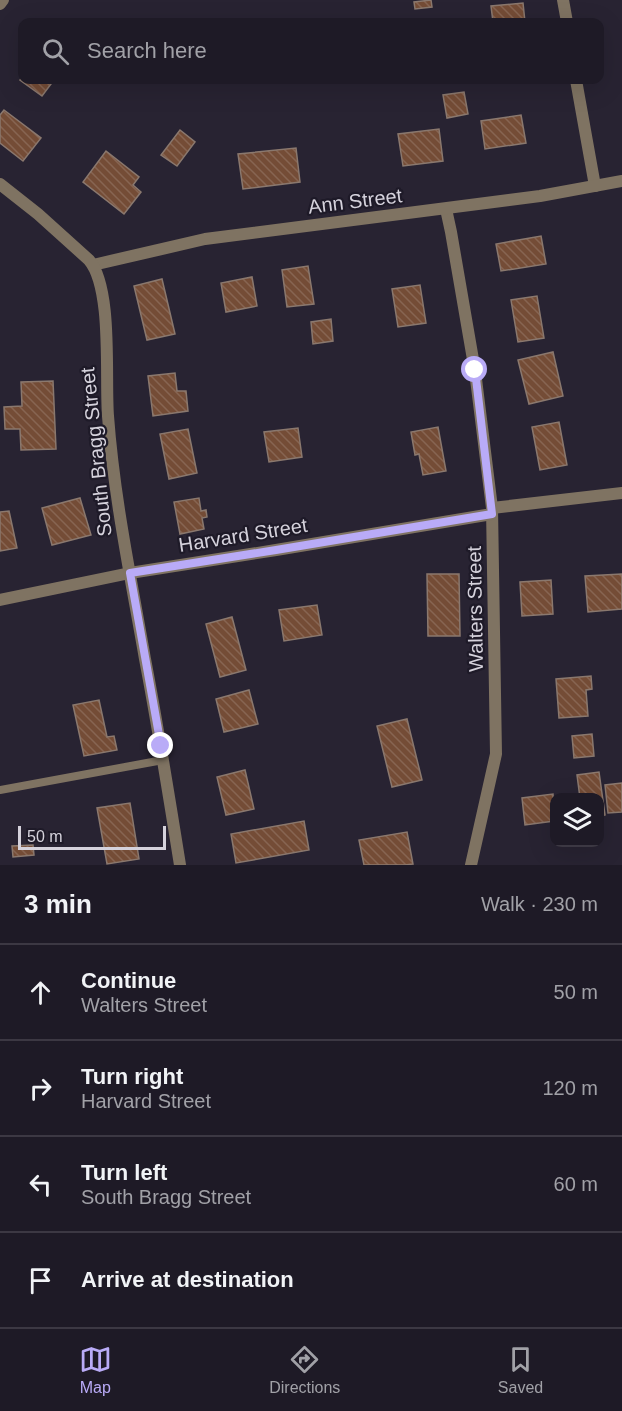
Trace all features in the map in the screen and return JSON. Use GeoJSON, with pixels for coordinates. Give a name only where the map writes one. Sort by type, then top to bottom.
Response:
{"type":"FeatureCollection","features":[{"type":"Feature","properties":{"kind":"street"},"geometry":{"type":"LineString","coordinates":[[0,4],[3,0]]}},
{"type":"Feature","properties":{"kind":"street"},"geometry":{"type":"LineString","coordinates":[[563,0],[566,18]]}},
{"type":"Feature","properties":{"kind":"street"},"geometry":{"type":"LineString","coordinates":[[577,84],[595,186]]}},
{"type":"Feature","properties":{"kind":"street","name":"Ann Street"},"geometry":{"type":"LineString","coordinates":[[93,264],[205,239],[540,196],[622,181]]}},
{"type":"Feature","properties":{"kind":"street"},"geometry":{"type":"LineString","coordinates":[[0,184],[38,214],[93,264]]}},
{"type":"Feature","properties":{"kind":"street","name":"Walters Street"},"geometry":{"type":"LineString","coordinates":[[446,209],[475,370],[492,511],[496,754],[471,865]]}},
{"type":"Feature","properties":{"kind":"street","name":"South Bragg Street"},"geometry":{"type":"LineString","coordinates":[[93,264],[100,280],[105,314],[108,414],[114,482],[180,865]]}},
{"type":"Feature","properties":{"kind":"street","name":"Harvard Street"},"geometry":{"type":"LineString","coordinates":[[0,600],[130,573],[276,550],[492,511],[622,493]]}},
{"type":"Feature","properties":{"kind":"lane"},"geometry":{"type":"LineString","coordinates":[[0,790],[163,760]]}},
{"type":"Feature","properties":{"kind":"building"},"geometry":{"type":"Polygon","coordinates":[[[431,0],[432,7],[415,9],[414,2],[431,0]]]}},
{"type":"Feature","properties":{"kind":"building"},"geometry":{"type":"Polygon","coordinates":[[[523,3],[525,18],[492,18],[491,6],[523,3]]]}},
{"type":"Feature","properties":{"kind":"building"},"geometry":{"type":"Polygon","coordinates":[[[26,84],[51,84],[42,96],[26,84]]]}},
{"type":"Feature","properties":{"kind":"building"},"geometry":{"type":"Polygon","coordinates":[[[464,92],[468,114],[447,118],[443,95],[464,92]]]}},
{"type":"Feature","properties":{"kind":"building"},"geometry":{"type":"Polygon","coordinates":[[[4,110],[41,138],[23,161],[0,143],[0,115],[4,110]]]}},
{"type":"Feature","properties":{"kind":"building"},"geometry":{"type":"Polygon","coordinates":[[[521,115],[526,143],[485,149],[481,121],[521,115]]]}},
{"type":"Feature","properties":{"kind":"building"},"geometry":{"type":"Polygon","coordinates":[[[439,129],[443,161],[403,166],[398,134],[439,129]]]}},
{"type":"Feature","properties":{"kind":"building"},"geometry":{"type":"Polygon","coordinates":[[[180,130],[195,142],[177,166],[161,155],[180,130]]]}},
{"type":"Feature","properties":{"kind":"building"},"geometry":{"type":"Polygon","coordinates":[[[296,148],[300,182],[243,189],[238,154],[296,148]]]}},
{"type":"Feature","properties":{"kind":"building"},"geometry":{"type":"Polygon","coordinates":[[[106,151],[139,177],[133,185],[141,192],[124,214],[83,182],[106,151]]]}},
{"type":"Feature","properties":{"kind":"building"},"geometry":{"type":"Polygon","coordinates":[[[541,236],[546,264],[501,271],[496,244],[541,236]]]}},
{"type":"Feature","properties":{"kind":"building"},"geometry":{"type":"Polygon","coordinates":[[[308,266],[314,304],[287,307],[282,270],[308,266]]]}},
{"type":"Feature","properties":{"kind":"building"},"geometry":{"type":"Polygon","coordinates":[[[252,277],[257,306],[226,312],[221,283],[252,277]]]}},
{"type":"Feature","properties":{"kind":"building"},"geometry":{"type":"Polygon","coordinates":[[[162,279],[175,334],[147,340],[134,286],[162,279]]]}},
{"type":"Feature","properties":{"kind":"building"},"geometry":{"type":"Polygon","coordinates":[[[420,285],[426,323],[398,327],[392,289],[420,285]]]}},
{"type":"Feature","properties":{"kind":"building"},"geometry":{"type":"Polygon","coordinates":[[[537,296],[544,338],[518,342],[511,300],[537,296]]]}},
{"type":"Feature","properties":{"kind":"building"},"geometry":{"type":"Polygon","coordinates":[[[331,319],[333,341],[313,344],[311,322],[331,319]]]}},
{"type":"Feature","properties":{"kind":"building"},"geometry":{"type":"Polygon","coordinates":[[[553,352],[563,396],[529,404],[518,360],[553,352]]]}},
{"type":"Feature","properties":{"kind":"building"},"geometry":{"type":"Polygon","coordinates":[[[175,373],[177,391],[186,391],[188,411],[153,416],[148,376],[175,373]]]}},
{"type":"Feature","properties":{"kind":"building"},"geometry":{"type":"Polygon","coordinates":[[[53,381],[56,449],[21,450],[20,429],[5,429],[4,407],[22,406],[21,382],[53,381]]]}},
{"type":"Feature","properties":{"kind":"building"},"geometry":{"type":"Polygon","coordinates":[[[559,422],[567,465],[540,470],[532,427],[559,422]]]}},
{"type":"Feature","properties":{"kind":"building"},"geometry":{"type":"Polygon","coordinates":[[[438,427],[446,471],[423,475],[419,454],[415,455],[411,432],[438,427]]]}},
{"type":"Feature","properties":{"kind":"building"},"geometry":{"type":"Polygon","coordinates":[[[298,428],[302,457],[269,462],[264,432],[298,428]]]}},
{"type":"Feature","properties":{"kind":"building"},"geometry":{"type":"Polygon","coordinates":[[[188,429],[197,473],[169,479],[160,434],[188,429]]]}},
{"type":"Feature","properties":{"kind":"building"},"geometry":{"type":"Polygon","coordinates":[[[80,498],[91,535],[52,545],[42,508],[80,498]]]}},
{"type":"Feature","properties":{"kind":"building"},"geometry":{"type":"Polygon","coordinates":[[[199,498],[201,511],[206,510],[207,517],[202,518],[204,529],[180,534],[174,502],[199,498]]]}},
{"type":"Feature","properties":{"kind":"building"},"geometry":{"type":"Polygon","coordinates":[[[9,511],[17,548],[0,551],[0,512],[9,511]]]}},
{"type":"Feature","properties":{"kind":"building"},"geometry":{"type":"Polygon","coordinates":[[[427,574],[459,574],[460,636],[428,636],[427,574]]]}},
{"type":"Feature","properties":{"kind":"building"},"geometry":{"type":"Polygon","coordinates":[[[622,574],[622,609],[588,612],[585,576],[622,574]]]}},
{"type":"Feature","properties":{"kind":"building"},"geometry":{"type":"Polygon","coordinates":[[[551,580],[553,614],[522,616],[520,582],[551,580]]]}},
{"type":"Feature","properties":{"kind":"building"},"geometry":{"type":"Polygon","coordinates":[[[317,605],[322,635],[284,641],[279,610],[317,605]]]}},
{"type":"Feature","properties":{"kind":"building"},"geometry":{"type":"Polygon","coordinates":[[[232,617],[246,670],[220,677],[206,624],[232,617]]]}},
{"type":"Feature","properties":{"kind":"building"},"geometry":{"type":"Polygon","coordinates":[[[591,676],[592,689],[586,690],[588,716],[559,718],[556,679],[591,676]]]}},
{"type":"Feature","properties":{"kind":"building"},"geometry":{"type":"Polygon","coordinates":[[[249,690],[258,724],[224,732],[216,699],[249,690]]]}},
{"type":"Feature","properties":{"kind":"building"},"geometry":{"type":"Polygon","coordinates":[[[99,700],[107,737],[114,736],[117,750],[84,756],[73,705],[99,700]]]}},
{"type":"Feature","properties":{"kind":"building"},"geometry":{"type":"Polygon","coordinates":[[[407,719],[422,780],[392,787],[377,726],[407,719]]]}},
{"type":"Feature","properties":{"kind":"building"},"geometry":{"type":"Polygon","coordinates":[[[592,734],[594,756],[574,758],[572,736],[592,734]]]}},
{"type":"Feature","properties":{"kind":"building"},"geometry":{"type":"Polygon","coordinates":[[[245,770],[254,809],[226,815],[217,777],[245,770]]]}},
{"type":"Feature","properties":{"kind":"building"},"geometry":{"type":"Polygon","coordinates":[[[599,772],[602,793],[579,793],[577,775],[599,772]]]}},
{"type":"Feature","properties":{"kind":"building"},"geometry":{"type":"Polygon","coordinates":[[[622,783],[622,812],[608,813],[605,785],[622,783]]]}},
{"type":"Feature","properties":{"kind":"building"},"geometry":{"type":"Polygon","coordinates":[[[550,794],[550,822],[525,825],[522,798],[550,794]]]}},
{"type":"Feature","properties":{"kind":"building"},"geometry":{"type":"Polygon","coordinates":[[[130,803],[139,859],[107,864],[97,808],[130,803]]]}},
{"type":"Feature","properties":{"kind":"building"},"geometry":{"type":"Polygon","coordinates":[[[304,821],[309,850],[236,863],[231,834],[304,821]]]}},
{"type":"Feature","properties":{"kind":"building"},"geometry":{"type":"Polygon","coordinates":[[[407,832],[413,864],[364,865],[359,840],[407,832]]]}},
{"type":"Feature","properties":{"kind":"building"},"geometry":{"type":"Polygon","coordinates":[[[33,845],[34,855],[13,857],[12,846],[33,845]]]}},
{"type":"Feature","properties":{"kind":"route"},"geometry":{"type":"LineString","coordinates":[[161,746],[130,573],[492,514],[475,370]]}}]}
